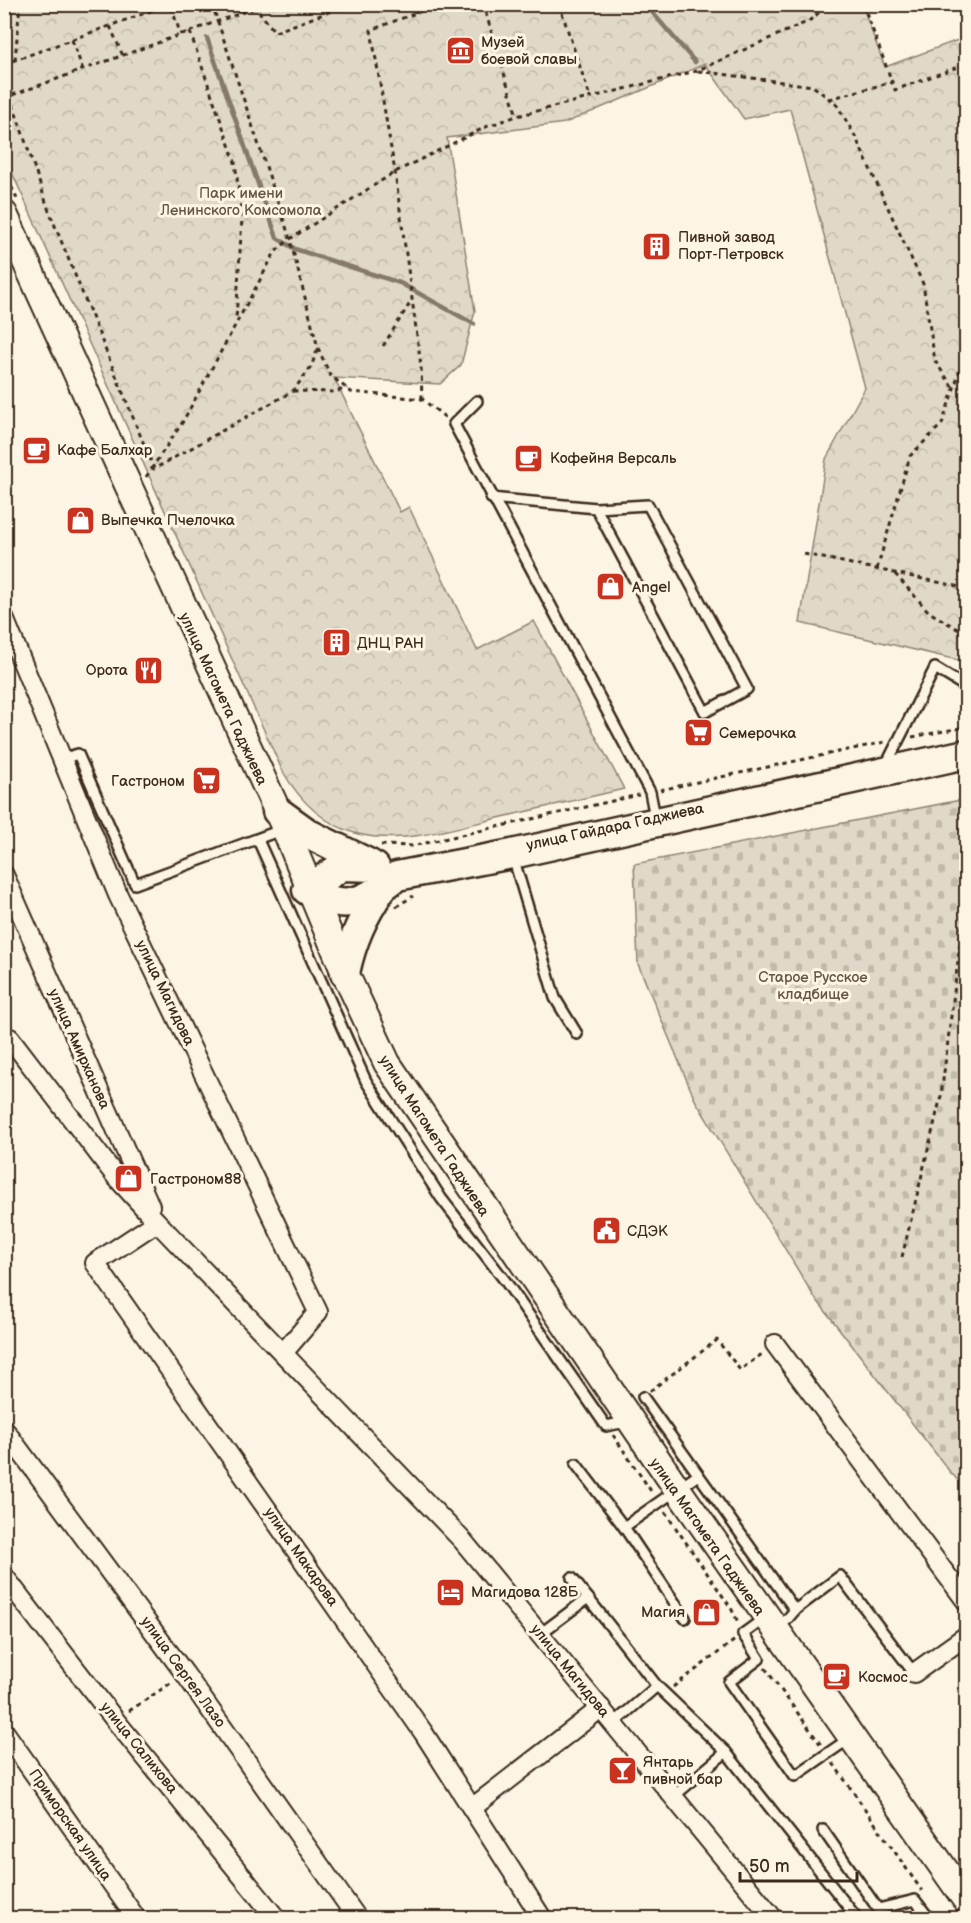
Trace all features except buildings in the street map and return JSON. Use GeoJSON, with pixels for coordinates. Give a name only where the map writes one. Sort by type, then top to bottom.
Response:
{"type":"FeatureCollection","features":[{"type":"Feature","properties":{"kind":"main road","name":"улица Магомета Гаджиева"},"geometry":{"type":"LineString","coordinates":[[11,207],[345,973],[387,1063],[677,1490],[966,1907]]}},
{"type":"Feature","properties":{"kind":"main road","name":"улица Магомета Гаджиева"},"geometry":{"type":"LineString","coordinates":[[4,224],[279,820]]}},
{"type":"Feature","properties":{"kind":"main road","name":"улица Гайдара Гаджиева"},"geometry":{"type":"LineString","coordinates":[[279,820],[396,874],[511,852],[966,752]]}},
{"type":"Feature","properties":{"kind":"main road","name":"улица Гайдара Гаджиева"},"geometry":{"type":"LineString","coordinates":[[511,852],[653,805],[884,770]]}},
{"type":"Feature","properties":{"kind":"main road"},"geometry":{"type":"LineString","coordinates":[[309,890],[338,904],[349,904],[382,869]]}},
{"type":"Feature","properties":{"kind":"main road"},"geometry":{"type":"LineString","coordinates":[[345,973],[352,940],[382,869]]}},
{"type":"Feature","properties":{"kind":"main road","name":"улица Магомета Гаджиева"},"geometry":{"type":"LineString","coordinates":[[309,890],[385,1064],[616,1424],[677,1490]]}},
{"type":"Feature","properties":{"kind":"main road","name":"улица Магомета Гаджиева"},"geometry":{"type":"LineString","coordinates":[[850,1737],[966,1900]]}},
{"type":"Feature","properties":{"kind":"street","name":"улица Магидова"},"geometry":{"type":"LineString","coordinates":[[4,618],[118,895],[318,1312],[283,1353]]}},
{"type":"Feature","properties":{"kind":"street","name":"улица Амирханова"},"geometry":{"type":"LineString","coordinates":[[4,875],[157,1222]]}},
{"type":"Feature","properties":{"kind":"street","name":"улица Магидова"},"geometry":{"type":"LineString","coordinates":[[6,1037],[117,1178],[463,1541],[773,1918]]}},
{"type":"Feature","properties":{"kind":"street","name":"улица Макарова"},"geometry":{"type":"LineString","coordinates":[[157,1222],[95,1263],[423,1732],[542,1918]]}},
{"type":"Feature","properties":{"kind":"street"},"geometry":{"type":"LineString","coordinates":[[775,1344],[966,1601]]}},
{"type":"Feature","properties":{"kind":"street","name":"улица Сергея Лазо"},"geometry":{"type":"LineString","coordinates":[[4,1429],[185,1674],[357,1918]]}},
{"type":"Feature","properties":{"kind":"street","name":"улица Салихова"},"geometry":{"type":"LineString","coordinates":[[4,1576],[115,1720],[276,1918]]}},
{"type":"Feature","properties":{"kind":"street"},"geometry":{"type":"LineString","coordinates":[[914,1673],[966,1636]]}},
{"type":"Feature","properties":{"kind":"street"},"geometry":{"type":"LineString","coordinates":[[472,1808],[601,1708]]}},
{"type":"Feature","properties":{"kind":"street","name":"Приморская улица"},"geometry":{"type":"LineString","coordinates":[[4,1731],[136,1918]]}},
{"type":"Feature","properties":{"kind":"lane"},"geometry":{"type":"LineString","coordinates":[[477,401],[454,424],[653,805]]}},
{"type":"Feature","properties":{"kind":"lane"},"geometry":{"type":"LineString","coordinates":[[491,498],[596,508],[648,505],[747,689],[705,711],[596,508]]}},
{"type":"Feature","properties":{"kind":"lane"},"geometry":{"type":"LineString","coordinates":[[884,770],[935,668],[966,687]]}},
{"type":"Feature","properties":{"kind":"lane"},"geometry":{"type":"LineString","coordinates":[[62,759],[78,754],[135,884],[258,840],[279,820]]}},
{"type":"Feature","properties":{"kind":"lane"},"geometry":{"type":"LineString","coordinates":[[258,840],[366,1081],[441,1198],[616,1424]]}},
{"type":"Feature","properties":{"kind":"lane"},"geometry":{"type":"LineString","coordinates":[[511,852],[555,999],[578,1035]]}},
{"type":"Feature","properties":{"kind":"lane"},"geometry":{"type":"LineString","coordinates":[[643,1397],[677,1490],[795,1610]]}},
{"type":"Feature","properties":{"kind":"lane"},"geometry":{"type":"LineString","coordinates":[[576,1464],[624,1527],[685,1618]]}},
{"type":"Feature","properties":{"kind":"lane"},"geometry":{"type":"LineString","coordinates":[[624,1527],[677,1490]]}},
{"type":"Feature","properties":{"kind":"lane"},"geometry":{"type":"LineString","coordinates":[[850,1737],[795,1776],[729,1682],[759,1659],[743,1634],[795,1610],[840,1576],[914,1673]]}},
{"type":"Feature","properties":{"kind":"lane"},"geometry":{"type":"LineString","coordinates":[[572,1578],[661,1690],[726,1752],[857,1918]]}},
{"type":"Feature","properties":{"kind":"lane"},"geometry":{"type":"LineString","coordinates":[[540,1634],[588,1598]]}},
{"type":"Feature","properties":{"kind":"lane"},"geometry":{"type":"LineString","coordinates":[[613,1724],[661,1690]]}},
{"type":"Feature","properties":{"kind":"lane"},"geometry":{"type":"LineString","coordinates":[[673,1797],[726,1752]]}},
{"type":"Feature","properties":{"kind":"lane"},"geometry":{"type":"LineString","coordinates":[[823,1830],[879,1909],[915,1900],[929,1918]]}},
{"type":"Feature","properties":{"kind":"path"},"geometry":{"type":"LineString","coordinates":[[15,60],[20,4]]}},
{"type":"Feature","properties":{"kind":"path"},"geometry":{"type":"LineString","coordinates":[[147,4],[154,10]]}},
{"type":"Feature","properties":{"kind":"path"},"geometry":{"type":"LineString","coordinates":[[4,64],[170,4],[181,35]]}},
{"type":"Feature","properties":{"kind":"path"},"geometry":{"type":"LineString","coordinates":[[212,4],[290,239],[318,348],[330,375],[351,392],[422,399],[454,424]]}},
{"type":"Feature","properties":{"kind":"path"},"geometry":{"type":"LineString","coordinates":[[4,98],[190,32],[254,6],[266,4]]}},
{"type":"Feature","properties":{"kind":"path"},"geometry":{"type":"LineString","coordinates":[[422,399],[421,366],[395,172],[371,30],[440,4]]}},
{"type":"Feature","properties":{"kind":"path"},"geometry":{"type":"LineString","coordinates":[[483,4],[517,116]]}},
{"type":"Feature","properties":{"kind":"path"},"geometry":{"type":"LineString","coordinates":[[559,4],[590,98]]}},
{"type":"Feature","properties":{"kind":"path"},"geometry":{"type":"LineString","coordinates":[[146,477],[154,469],[182,423],[275,252],[290,239],[395,172],[488,126],[517,116],[696,71],[809,21],[829,4]]}},
{"type":"Feature","properties":{"kind":"path"},"geometry":{"type":"LineString","coordinates":[[863,4],[895,90],[966,63]]}},
{"type":"Feature","properties":{"kind":"path"},"geometry":{"type":"LineString","coordinates":[[254,6],[275,32],[349,5]]}},
{"type":"Feature","properties":{"kind":"path"},"geometry":{"type":"LineString","coordinates":[[110,26],[123,56]]}},
{"type":"Feature","properties":{"kind":"path"},"geometry":{"type":"LineString","coordinates":[[190,32],[235,162],[242,217],[236,322]]}},
{"type":"Feature","properties":{"kind":"path"},"geometry":{"type":"LineString","coordinates":[[72,40],[83,70]]}},
{"type":"Feature","properties":{"kind":"path"},"geometry":{"type":"LineString","coordinates":[[696,71],[813,86],[837,105],[855,136],[923,284],[935,361],[954,389]]}},
{"type":"Feature","properties":{"kind":"path"},"geometry":{"type":"LineString","coordinates":[[829,99],[892,82]]}},
{"type":"Feature","properties":{"kind":"path"},"geometry":{"type":"LineString","coordinates":[[10,96],[49,211],[154,469]]}},
{"type":"Feature","properties":{"kind":"path"},"geometry":{"type":"LineString","coordinates":[[4,170],[11,207]]}},
{"type":"Feature","properties":{"kind":"path"},"geometry":{"type":"LineString","coordinates":[[383,346],[412,300]]}},
{"type":"Feature","properties":{"kind":"path"},"geometry":{"type":"LineString","coordinates":[[154,469],[293,391],[311,367],[318,348]]}},
{"type":"Feature","properties":{"kind":"path"},"geometry":{"type":"LineString","coordinates":[[877,569],[910,456],[942,424],[966,352]]}},
{"type":"Feature","properties":{"kind":"path"},"geometry":{"type":"LineString","coordinates":[[293,391],[335,392],[347,388]]}},
{"type":"Feature","properties":{"kind":"path"},"geometry":{"type":"LineString","coordinates":[[141,467],[151,487]]}},
{"type":"Feature","properties":{"kind":"path"},"geometry":{"type":"LineString","coordinates":[[804,554],[966,588]]}},
{"type":"Feature","properties":{"kind":"path"},"geometry":{"type":"LineString","coordinates":[[894,573],[929,612],[966,634]]}},
{"type":"Feature","properties":{"kind":"path"},"geometry":{"type":"LineString","coordinates":[[382,869],[412,846],[653,805],[897,740],[966,727]]}},
{"type":"Feature","properties":{"kind":"path"},"geometry":{"type":"LineString","coordinates":[[902,1257],[941,1096],[966,897]]}},
{"type":"Feature","properties":{"kind":"path"},"geometry":{"type":"LineString","coordinates":[[643,1397],[717,1340],[740,1370],[775,1344]]}},
{"type":"Feature","properties":{"kind":"path"},"geometry":{"type":"LineString","coordinates":[[616,1424],[677,1490],[743,1634],[661,1690]]}},
{"type":"Feature","properties":{"kind":"path"},"geometry":{"type":"LineString","coordinates":[[759,1659],[927,1899]]}},
{"type":"Feature","properties":{"kind":"path"},"geometry":{"type":"LineString","coordinates":[[115,1720],[185,1674]]}},
{"type":"Feature","properties":{"kind":"green space","name":"Парк имени Ленинского Комсомола"},"geometry":{"type":"Polygon","coordinates":[[[4,5],[862,5],[885,67],[966,37],[966,662],[800,623],[826,459],[865,388],[790,109],[744,119],[705,64],[565,123],[447,138],[475,311],[461,365],[440,384],[334,378],[400,512],[409,507],[477,650],[534,621],[624,789],[428,834],[393,838],[358,834],[323,818],[296,791],[282,770],[5,157],[4,5]]]}},
{"type":"Feature","properties":{"kind":"green space","name":"Старое Русское кладбище"},"geometry":{"type":"Polygon","coordinates":[[[966,799],[966,1488],[950,1472],[813,1295],[695,1100],[638,964],[634,864],[966,799]]]}},
{"type":"Feature","properties":{"kind":"waterway"},"geometry":{"type":"LineString","coordinates":[[645,4],[695,62]]}},
{"type":"Feature","properties":{"kind":"waterway"},"geometry":{"type":"LineString","coordinates":[[207,38],[277,238],[295,249],[400,283],[474,324]]}},
{"type":"Feature","properties":{"kind":"place","name":"Музей боевой славы"},"geometry":{"type":"Point","coordinates":[460,51]}},
{"type":"Feature","properties":{"kind":"place","name":"Пивной завод Порт-Петровск"},"geometry":{"type":"Point","coordinates":[657,246]}},
{"type":"Feature","properties":{"kind":"place","name":"Кафе Балхар"},"geometry":{"type":"Point","coordinates":[36,450]}},
{"type":"Feature","properties":{"kind":"place","name":"Кофейня Версаль"},"geometry":{"type":"Point","coordinates":[529,458]}},
{"type":"Feature","properties":{"kind":"place","name":"Выпечка Пчелочка"},"geometry":{"type":"Point","coordinates":[80,520]}},
{"type":"Feature","properties":{"kind":"place","name":"Angel"},"geometry":{"type":"Point","coordinates":[611,587]}},
{"type":"Feature","properties":{"kind":"place","name":"ДНЦ РАН"},"geometry":{"type":"Point","coordinates":[336,643]}},
{"type":"Feature","properties":{"kind":"place","name":"Орота"},"geometry":{"type":"Point","coordinates":[149,670]}},
{"type":"Feature","properties":{"kind":"place","name":"Семерочка"},"geometry":{"type":"Point","coordinates":[698,733]}},
{"type":"Feature","properties":{"kind":"place","name":"Гастроном"},"geometry":{"type":"Point","coordinates":[206,781]}},
{"type":"Feature","properties":{"kind":"place","name":"Гастроном88"},"geometry":{"type":"Point","coordinates":[129,1179]}},
{"type":"Feature","properties":{"kind":"place","name":"СДЭК"},"geometry":{"type":"Point","coordinates":[606,1231]}},
{"type":"Feature","properties":{"kind":"place","name":"Магидова 128Б"},"geometry":{"type":"Point","coordinates":[450,1592]}},
{"type":"Feature","properties":{"kind":"place","name":"Магия"},"geometry":{"type":"Point","coordinates":[706,1612]}},
{"type":"Feature","properties":{"kind":"place","name":"Космос"},"geometry":{"type":"Point","coordinates":[837,1677]}},
{"type":"Feature","properties":{"kind":"place","name":"Янтарь пивной бар"},"geometry":{"type":"Point","coordinates":[622,1771]}}]}
